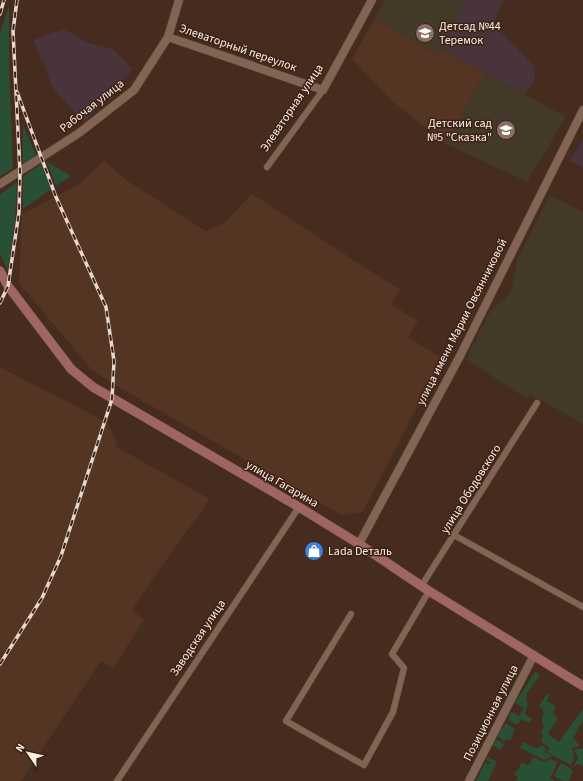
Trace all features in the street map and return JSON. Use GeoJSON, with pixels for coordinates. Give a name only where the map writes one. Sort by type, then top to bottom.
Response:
{"type":"FeatureCollection","features":[{"type":"Feature","properties":{"kind":"main road","name":"улица Гагарина"},"geometry":{"type":"LineString","coordinates":[[0,271],[8,286],[52,346],[71,369],[93,387],[299,507],[583,686]]}},
{"type":"Feature","properties":{"kind":"street","name":"Рабочая улица"},"geometry":{"type":"LineString","coordinates":[[0,184],[78,133],[134,90],[168,37],[179,0]]}},
{"type":"Feature","properties":{"kind":"street","name":"Элеваторная улица"},"geometry":{"type":"LineString","coordinates":[[267,167],[323,90],[372,0]]}},
{"type":"Feature","properties":{"kind":"street","name":"Элеваторный переулок"},"geometry":{"type":"LineString","coordinates":[[168,37],[323,90]]}},
{"type":"Feature","properties":{"kind":"street","name":"улица имени Марии Овсянниковой"},"geometry":{"type":"LineString","coordinates":[[359,544],[460,356],[583,110]]}},
{"type":"Feature","properties":{"kind":"street","name":"улица Ободовского"},"geometry":{"type":"LineString","coordinates":[[351,614],[286,721],[364,765],[392,712],[404,668],[392,654],[454,535],[537,403]]}},
{"type":"Feature","properties":{"kind":"street","name":"Заводская улица"},"geometry":{"type":"LineString","coordinates":[[117,781],[299,507]]}},
{"type":"Feature","properties":{"kind":"street"},"geometry":{"type":"LineString","coordinates":[[454,535],[583,607]]}},
{"type":"Feature","properties":{"kind":"street","name":"Позиционная улица"},"geometry":{"type":"LineString","coordinates":[[469,781],[534,655]]}},
{"type":"Feature","properties":{"kind":"shaded area","name":"Детсад №44 Теремок"},"geometry":{"type":"Polygon","coordinates":[[[385,0],[467,0],[437,55],[375,18],[385,0]]]}},
{"type":"Feature","properties":{"kind":"shaded area"},"geometry":{"type":"Polygon","coordinates":[[[467,0],[504,0],[493,24],[534,66],[535,79],[525,94],[441,49],[467,0]]]}},
{"type":"Feature","properties":{"kind":"shaded area"},"geometry":{"type":"Polygon","coordinates":[[[375,18],[437,55],[441,49],[485,73],[446,144],[392,101],[352,59],[375,18]]]}},
{"type":"Feature","properties":{"kind":"shaded area"},"geometry":{"type":"Polygon","coordinates":[[[64,29],[88,43],[112,49],[133,69],[117,86],[120,90],[110,100],[107,98],[85,122],[52,87],[43,60],[41,61],[34,40],[64,29]]]}},
{"type":"Feature","properties":{"kind":"shaded area","name":"Детский сад №5 \"Сказка\""},"geometry":{"type":"Polygon","coordinates":[[[485,73],[566,117],[527,182],[446,144],[485,73]]]}},
{"type":"Feature","properties":{"kind":"shaded area"},"geometry":{"type":"Polygon","coordinates":[[[583,139],[583,168],[570,161],[583,139]]]}},
{"type":"Feature","properties":{"kind":"shaded area"},"geometry":{"type":"Polygon","coordinates":[[[104,161],[129,182],[206,231],[223,224],[252,194],[400,290],[391,304],[418,321],[408,337],[442,358],[363,512],[342,515],[115,385],[91,369],[19,283],[22,214],[78,185],[104,161]]]}},
{"type":"Feature","properties":{"kind":"shaded area"},"geometry":{"type":"Polygon","coordinates":[[[550,195],[583,212],[583,424],[530,394],[527,399],[466,359],[491,310],[505,299],[511,289],[517,260],[550,195]]]}},
{"type":"Feature","properties":{"kind":"shaded area"},"geometry":{"type":"Polygon","coordinates":[[[0,367],[108,423],[117,442],[115,446],[210,499],[132,610],[144,620],[113,668],[101,661],[21,781],[0,781],[0,367]]]}},
{"type":"Feature","properties":{"kind":"green space"},"geometry":{"type":"Polygon","coordinates":[[[9,6],[9,62],[13,168],[0,176],[0,33],[9,6]]]}},
{"type":"Feature","properties":{"kind":"green space"},"geometry":{"type":"Polygon","coordinates":[[[23,124],[36,156],[23,164],[23,124]]]}},
{"type":"Feature","properties":{"kind":"green space"},"geometry":{"type":"Polygon","coordinates":[[[47,162],[71,176],[56,186],[47,162]]]}},
{"type":"Feature","properties":{"kind":"green space"},"geometry":{"type":"Polygon","coordinates":[[[41,164],[51,189],[23,209],[23,177],[41,164]]]}},
{"type":"Feature","properties":{"kind":"green space"},"geometry":{"type":"Polygon","coordinates":[[[17,182],[15,221],[8,270],[0,254],[0,195],[17,182]]]}},
{"type":"Feature","properties":{"kind":"green space"},"geometry":{"type":"Polygon","coordinates":[[[535,672],[540,675],[527,693],[526,701],[528,703],[525,714],[532,719],[529,723],[521,719],[517,725],[508,720],[511,711],[519,716],[524,708],[515,703],[535,672]]]}},
{"type":"Feature","properties":{"kind":"green space"},"geometry":{"type":"Polygon","coordinates":[[[547,693],[549,695],[547,701],[556,706],[553,714],[558,718],[548,734],[559,742],[583,709],[583,722],[573,738],[580,746],[572,748],[574,758],[571,765],[546,752],[550,748],[541,742],[543,736],[541,732],[544,726],[541,720],[544,713],[542,708],[539,706],[547,693]]]}},
{"type":"Feature","properties":{"kind":"green space"},"geometry":{"type":"Polygon","coordinates":[[[506,723],[515,729],[510,741],[506,739],[504,742],[497,736],[506,723]]]}},
{"type":"Feature","properties":{"kind":"green space"},"geometry":{"type":"Polygon","coordinates":[[[497,739],[504,744],[500,750],[492,745],[497,739]]]}},
{"type":"Feature","properties":{"kind":"green space"},"geometry":{"type":"Polygon","coordinates":[[[523,742],[538,749],[541,745],[546,748],[544,752],[552,756],[544,760],[520,748],[523,742]]]}},
{"type":"Feature","properties":{"kind":"green space"},"geometry":{"type":"Polygon","coordinates":[[[583,748],[583,766],[578,764],[574,766],[578,757],[574,750],[583,748]]]}},
{"type":"Feature","properties":{"kind":"green space"},"geometry":{"type":"Polygon","coordinates":[[[488,757],[497,761],[488,781],[476,781],[485,763],[492,764],[486,760],[488,757]]]}},
{"type":"Feature","properties":{"kind":"green space"},"geometry":{"type":"Polygon","coordinates":[[[534,757],[543,762],[551,759],[557,762],[553,774],[550,776],[554,781],[516,781],[518,777],[514,774],[520,767],[521,762],[528,765],[534,757]]]}},
{"type":"Feature","properties":{"kind":"green space"},"geometry":{"type":"Polygon","coordinates":[[[561,763],[573,770],[569,781],[564,781],[554,776],[561,763]]]}},
{"type":"Feature","properties":{"kind":"railway"},"geometry":{"type":"LineString","coordinates":[[0,14],[4,0]]}},
{"type":"Feature","properties":{"kind":"railway"},"geometry":{"type":"LineString","coordinates":[[0,303],[8,286],[19,212],[20,172],[13,31],[17,0]]}},
{"type":"Feature","properties":{"kind":"railway"},"geometry":{"type":"LineString","coordinates":[[0,664],[42,598],[61,556],[112,399],[114,361],[106,307],[56,197],[17,92]]}},
{"type":"Feature","properties":{"kind":"place","name":"Детсад №44 Теремок"},"geometry":{"type":"Point","coordinates":[425,33]}},
{"type":"Feature","properties":{"kind":"place","name":"Детский сад №5 \"Сказка\""},"geometry":{"type":"Point","coordinates":[506,130]}},
{"type":"Feature","properties":{"kind":"place","name":"Lada Dеталь"},"geometry":{"type":"Point","coordinates":[314,551]}}]}
